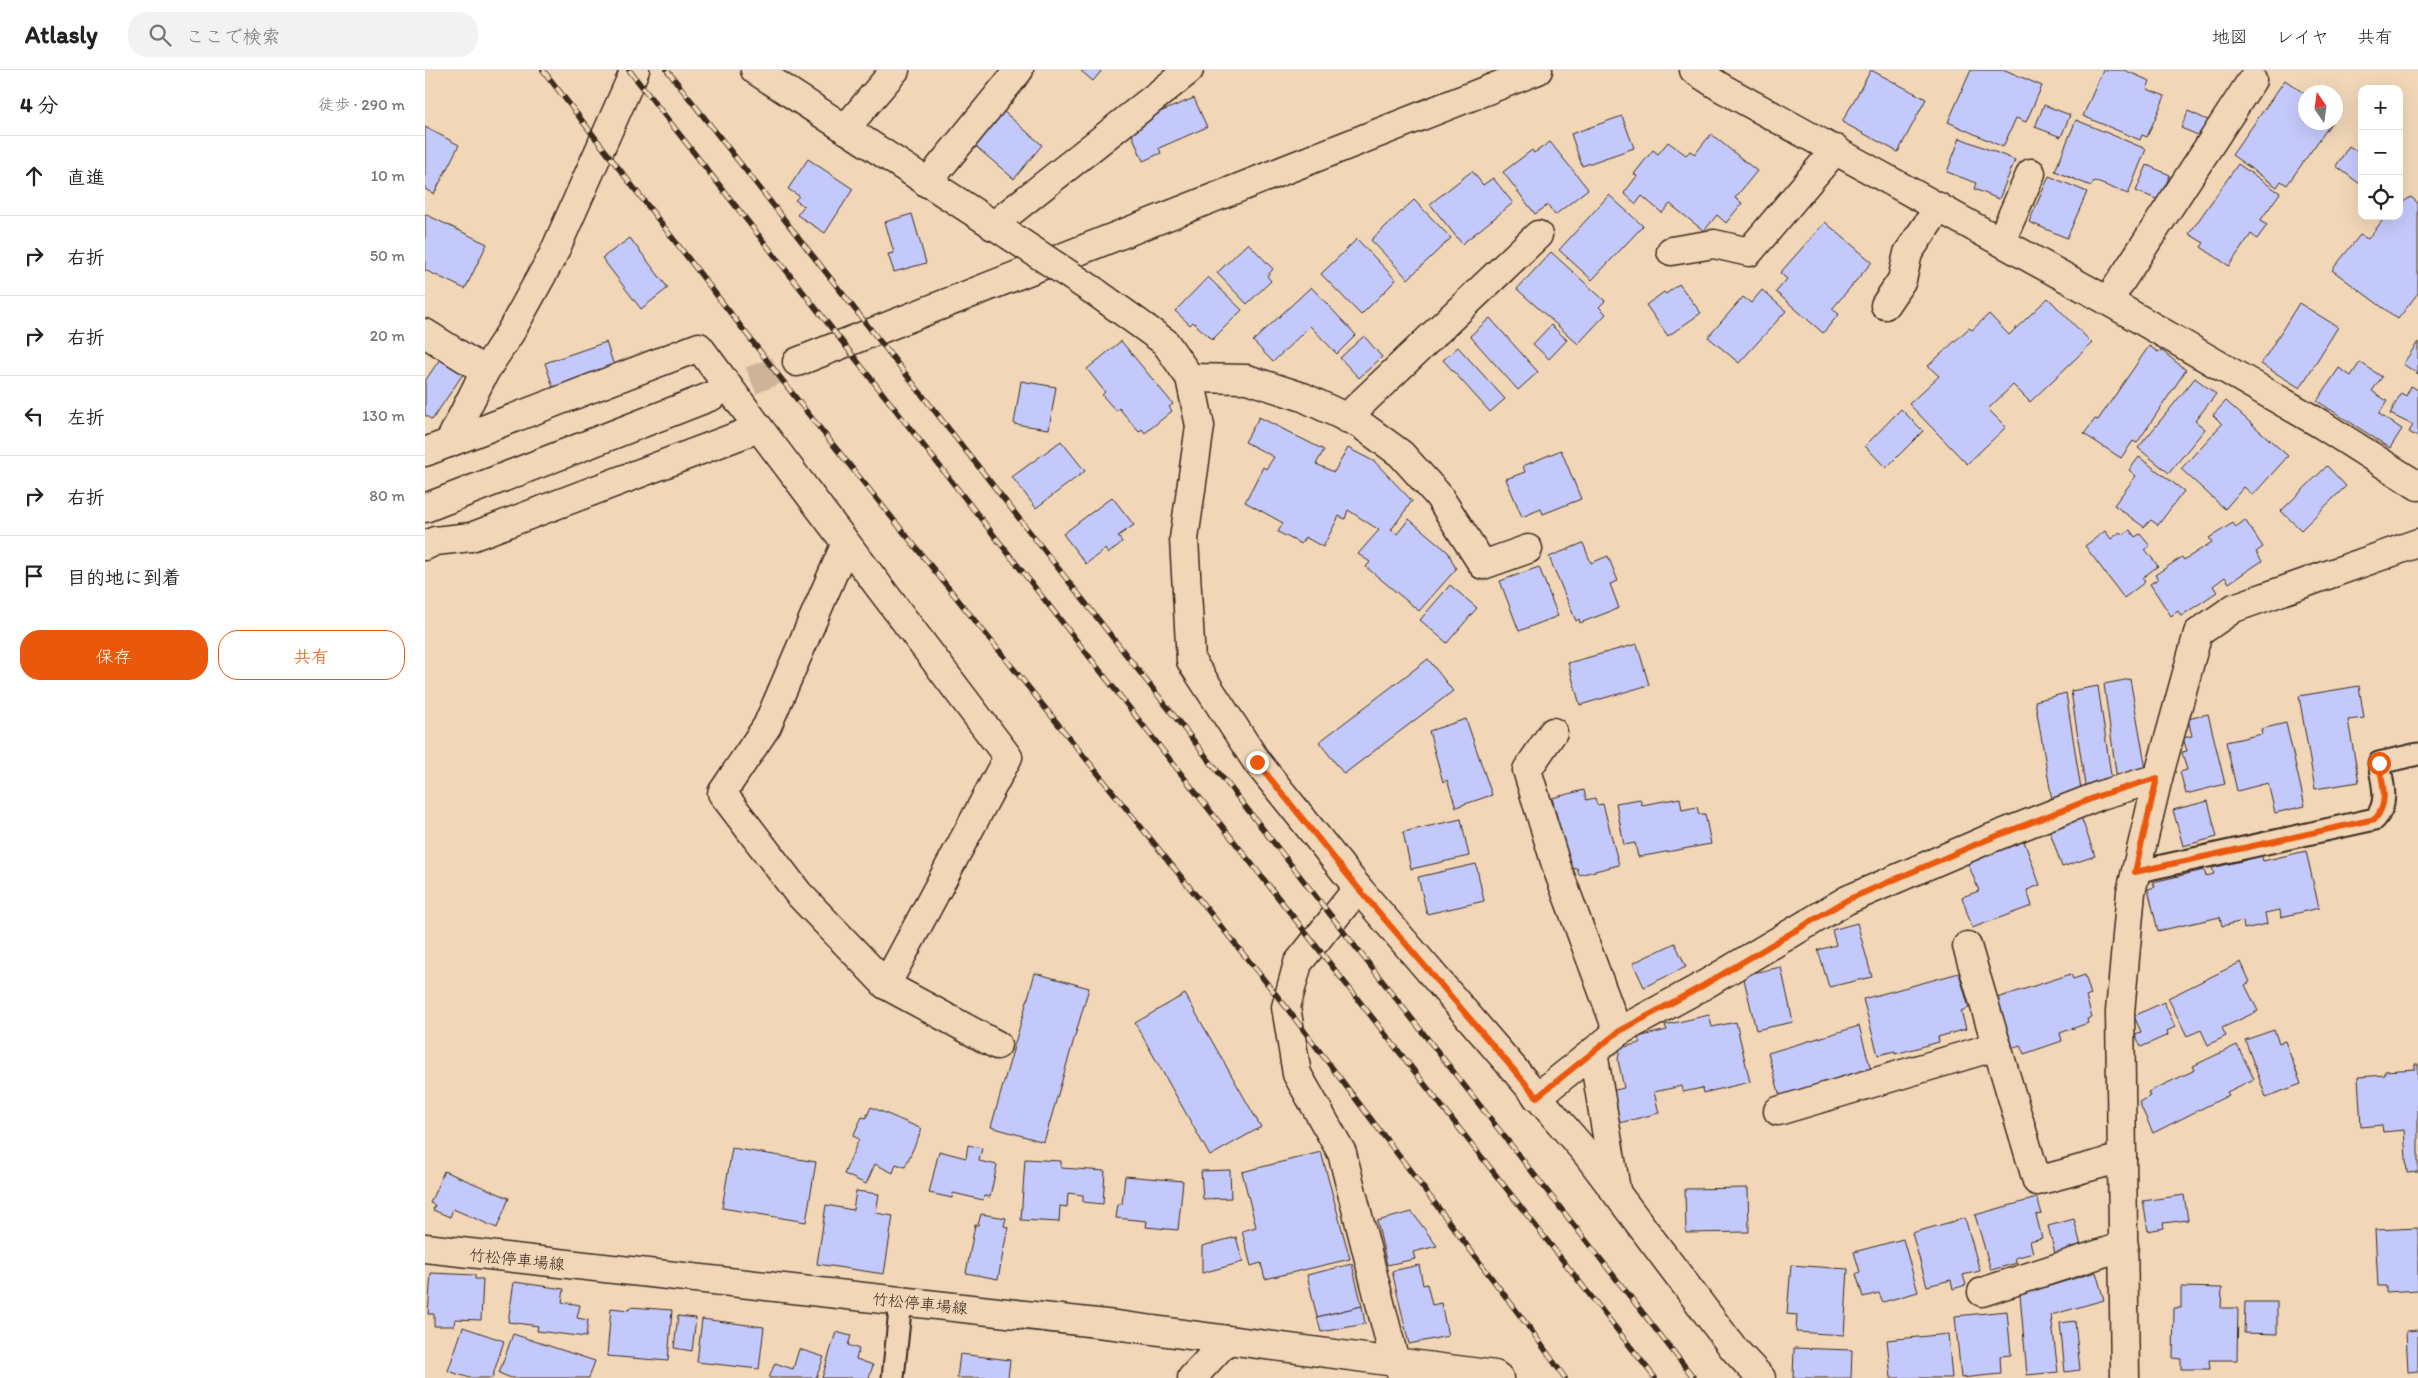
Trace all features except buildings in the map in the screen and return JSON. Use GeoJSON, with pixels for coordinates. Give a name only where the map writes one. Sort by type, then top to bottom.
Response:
{"type":"FeatureCollection","features":[{"type":"Feature","properties":{"kind":"street"},"geometry":{"type":"LineString","coordinates":[[437,448],[510,333],[553,255],[635,70]]}},
{"type":"Feature","properties":{"kind":"street"},"geometry":{"type":"LineString","coordinates":[[755,70],[1094,291],[1165,342],[1190,378],[1200,426],[1184,539],[1191,661],[1257,762],[1358,888],[1587,1154],[1734,1350],[1761,1378]]}},
{"type":"Feature","properties":{"kind":"street"},"geometry":{"type":"LineString","coordinates":[[845,129],[895,70]]}},
{"type":"Feature","properties":{"kind":"street"},"geometry":{"type":"LineString","coordinates":[[927,183],[1019,70]]}},
{"type":"Feature","properties":{"kind":"street"},"geometry":{"type":"LineString","coordinates":[[1001,230],[1189,70]]}},
{"type":"Feature","properties":{"kind":"street"},"geometry":{"type":"LineString","coordinates":[[797,362],[1538,70]]}},
{"type":"Feature","properties":{"kind":"street"},"geometry":{"type":"LineString","coordinates":[[1694,70],[1722,88],[2108,300],[2319,423],[2418,486]]}},
{"type":"Feature","properties":{"kind":"street"},"geometry":{"type":"LineString","coordinates":[[2108,300],[2252,80]]}},
{"type":"Feature","properties":{"kind":"street"},"geometry":{"type":"LineString","coordinates":[[1671,251],[1713,244],[1749,252],[1836,149]]}},
{"type":"Feature","properties":{"kind":"street"},"geometry":{"type":"LineString","coordinates":[[2001,241],[2031,174]]}},
{"type":"Feature","properties":{"kind":"street"},"geometry":{"type":"LineString","coordinates":[[1885,305],[1902,280],[1908,253],[1939,206]]}},
{"type":"Feature","properties":{"kind":"street"},"geometry":{"type":"LineString","coordinates":[[1346,418],[1538,235]]}},
{"type":"Feature","properties":{"kind":"street"},"geometry":{"type":"LineString","coordinates":[[425,333],[485,371]]}},
{"type":"Feature","properties":{"kind":"street"},"geometry":{"type":"LineString","coordinates":[[437,448],[699,348],[1008,757],[887,985]]}},
{"type":"Feature","properties":{"kind":"street"},"geometry":{"type":"LineString","coordinates":[[1190,378],[1247,379],[1303,397],[1360,424],[1401,454],[1438,495],[1483,565],[1528,549]]}},
{"type":"Feature","properties":{"kind":"street"},"geometry":{"type":"LineString","coordinates":[[425,508],[712,396]]}},
{"type":"Feature","properties":{"kind":"street"},"geometry":{"type":"LineString","coordinates":[[425,546],[435,541],[471,537],[759,428]]}},
{"type":"Feature","properties":{"kind":"street"},"geometry":{"type":"LineString","coordinates":[[846,543],[767,726],[722,793],[797,893],[887,985],[997,1045]]}},
{"type":"Feature","properties":{"kind":"street"},"geometry":{"type":"LineString","coordinates":[[2125,1378],[2120,1012],[2131,892],[2157,778],[2197,632],[2233,608],[2418,543]]}},
{"type":"Feature","properties":{"kind":"street"},"geometry":{"type":"LineString","coordinates":[[1553,732],[1527,770],[1557,868],[1618,1032]]}},
{"type":"Feature","properties":{"kind":"street"},"geometry":{"type":"LineString","coordinates":[[1537,1097],[1618,1032],[1699,988],[1847,900],[1984,841],[2101,795],[2157,778]]}},
{"type":"Feature","properties":{"kind":"street"},"geometry":{"type":"LineString","coordinates":[[1358,888],[1298,963],[1287,1007],[1297,1074],[1342,1153],[1400,1370]]}},
{"type":"Feature","properties":{"kind":"street"},"geometry":{"type":"LineString","coordinates":[[1967,946],[2037,1181],[2122,1158]]}},
{"type":"Feature","properties":{"kind":"street"},"geometry":{"type":"LineString","coordinates":[[1778,1111],[1997,1046]]}},
{"type":"Feature","properties":{"kind":"street"},"geometry":{"type":"LineString","coordinates":[[1593,1052],[1617,1194]]}},
{"type":"Feature","properties":{"kind":"street"},"geometry":{"type":"LineString","coordinates":[[1982,1292],[2124,1246]]}},
{"type":"Feature","properties":{"kind":"street","name":"竹松停車場線"},"geometry":{"type":"LineString","coordinates":[[425,1248],[901,1301],[1227,1340],[1400,1370],[1495,1375],[1499,1378]]}},
{"type":"Feature","properties":{"kind":"street"},"geometry":{"type":"LineString","coordinates":[[1192,1378],[1227,1340]]}},
{"type":"Feature","properties":{"kind":"lane"},"geometry":{"type":"LineString","coordinates":[[2135,872],[2375,819],[2381,812],[2385,801],[2379,763],[2418,754]]}},
{"type":"Feature","properties":{"kind":"lane"},"geometry":{"type":"LineString","coordinates":[[893,1378],[901,1301]]}},
{"type":"Feature","properties":{"kind":"tunnel"},"geometry":{"type":"LineString","coordinates":[[712,396],[797,362]]}},
{"type":"Feature","properties":{"kind":"railway"},"geometry":{"type":"LineString","coordinates":[[543,70],[806,411],[1286,1007],[1531,1330],[1565,1378]]}},
{"type":"Feature","properties":{"kind":"railway"},"geometry":{"type":"LineString","coordinates":[[629,70],[1655,1378]]}},
{"type":"Feature","properties":{"kind":"railway"},"geometry":{"type":"LineString","coordinates":[[667,70],[1694,1378]]}},
{"type":"Feature","properties":{"kind":"route"},"geometry":{"type":"LineString","coordinates":[[1257,762],[1358,888],[1537,1097],[1618,1032],[1699,988],[1847,900],[1984,841],[2101,795],[2157,778],[2135,872],[2375,819],[2381,812],[2385,801],[2379,763]]}}]}
